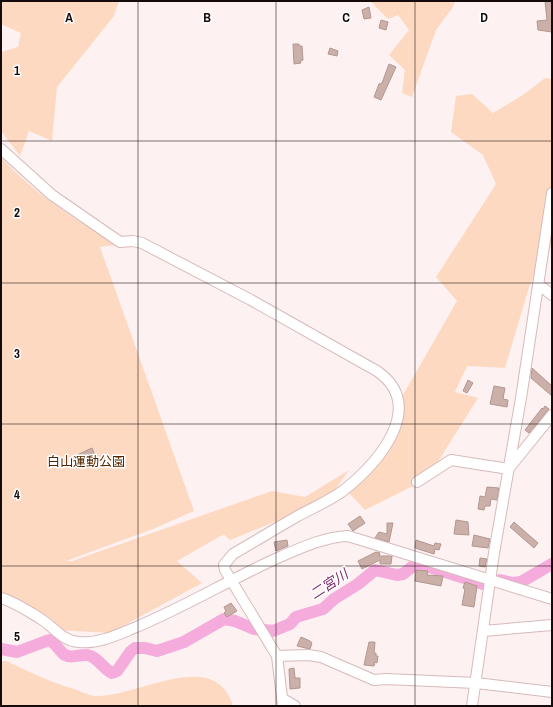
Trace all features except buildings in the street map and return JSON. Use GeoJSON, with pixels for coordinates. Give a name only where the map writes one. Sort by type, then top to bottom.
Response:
{"type":"FeatureCollection","features":[{"type":"Feature","properties":{"kind":"street"},"geometry":{"type":"LineString","coordinates":[[1,149],[52,195],[120,242],[132,241],[142,243],[251,300],[377,371],[388,378],[395,390],[400,403],[400,414],[384,448],[369,468],[344,490],[229,557],[224,565],[277,656],[283,703],[295,706]]}},
{"type":"Feature","properties":{"kind":"street"},"geometry":{"type":"LineString","coordinates":[[472,706],[494,553],[509,469],[552,193]]}},
{"type":"Feature","properties":{"kind":"street"},"geometry":{"type":"LineString","coordinates":[[538,284],[552,295]]}},
{"type":"Feature","properties":{"kind":"street"},"geometry":{"type":"LineString","coordinates":[[509,469],[552,415]]}},
{"type":"Feature","properties":{"kind":"street"},"geometry":{"type":"LineString","coordinates":[[417,482],[450,460],[509,469]]}},
{"type":"Feature","properties":{"kind":"street"},"geometry":{"type":"LineString","coordinates":[[1,598],[14,602],[42,619],[70,641],[90,642],[110,638],[141,625],[256,567],[327,539],[348,536],[552,599]]}},
{"type":"Feature","properties":{"kind":"street"},"geometry":{"type":"LineString","coordinates":[[483,631],[552,625]]}},
{"type":"Feature","properties":{"kind":"street"},"geometry":{"type":"LineString","coordinates":[[277,656],[308,655],[321,657],[374,680],[386,679],[476,683],[552,692]]}},
{"type":"Feature","properties":{"kind":"green space"},"geometry":{"type":"Polygon","coordinates":[[[1,1],[119,1],[114,16],[57,87],[52,141],[29,131],[20,156],[1,131],[1,52],[18,47],[21,33],[1,24],[1,1]]]}},
{"type":"Feature","properties":{"kind":"green space"},"geometry":{"type":"Polygon","coordinates":[[[370,1],[455,1],[453,7],[436,30],[412,97],[402,93],[405,70],[389,55],[409,30],[398,15],[388,19],[370,1]]]}},
{"type":"Feature","properties":{"kind":"green space"},"geometry":{"type":"Polygon","coordinates":[[[545,78],[552,79],[552,245],[530,284],[505,368],[467,366],[455,392],[478,398],[427,479],[365,510],[347,491],[387,444],[404,393],[457,301],[436,277],[496,184],[483,155],[451,132],[456,96],[472,94],[493,113],[523,95],[545,78]]]}},
{"type":"Feature","properties":{"kind":"green space","name":"白山運動公園"},"geometry":{"type":"Polygon","coordinates":[[[1,157],[13,170],[55,205],[116,245],[100,247],[194,511],[153,529],[66,561],[72,561],[272,491],[305,497],[349,470],[328,500],[230,540],[224,534],[177,561],[202,583],[110,633],[58,630],[1,599],[1,157]]]}},
{"type":"Feature","properties":{"kind":"green space"},"geometry":{"type":"Polygon","coordinates":[[[1,661],[6,661],[48,680],[94,696],[111,695],[172,679],[192,677],[209,679],[224,688],[233,706],[1,706],[1,661]]]}},
{"type":"Feature","properties":{"kind":"waterway","name":"二宮川"},"geometry":{"type":"LineString","coordinates":[[1,649],[17,652],[49,640],[54,643],[65,655],[70,657],[84,655],[91,656],[112,673],[117,671],[131,651],[135,648],[145,648],[157,651],[184,642],[224,619],[235,621],[254,629],[273,631],[290,624],[296,617],[323,609],[334,599],[358,584],[375,570],[397,575],[403,574],[417,563],[483,584],[500,580],[513,583],[521,582],[552,564]]}}]}
